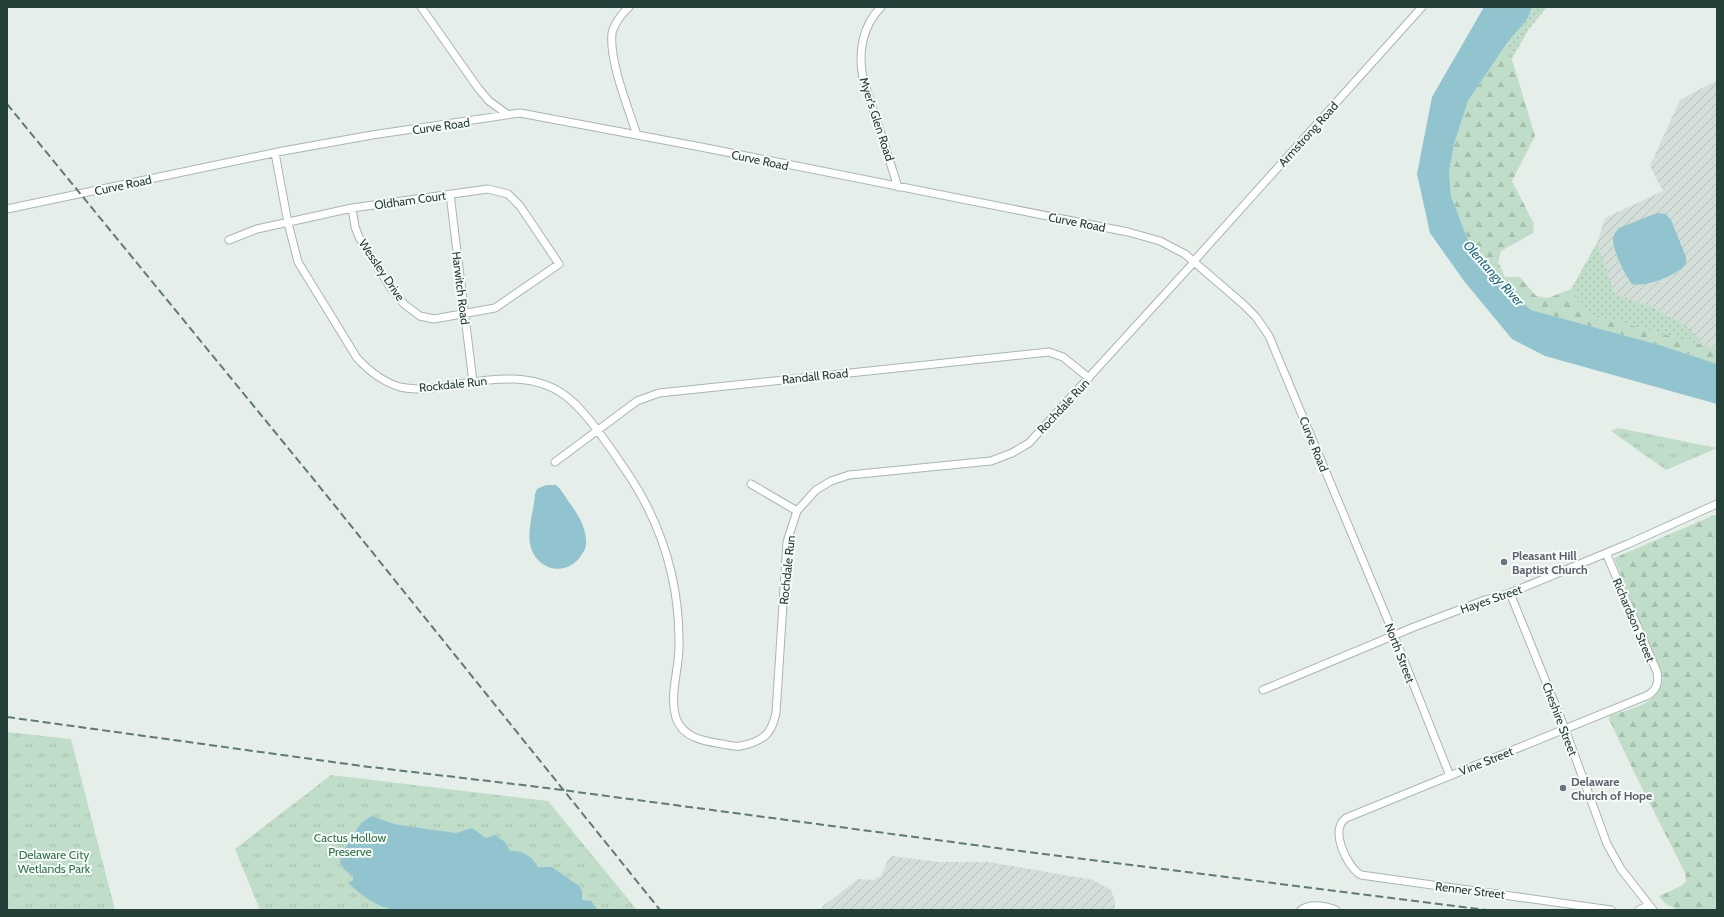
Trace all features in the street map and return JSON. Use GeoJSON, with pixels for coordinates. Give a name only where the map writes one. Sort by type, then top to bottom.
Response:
{"type":"FeatureCollection","features":[{"type":"Feature","properties":{"kind":"street"},"geometry":{"type":"LineString","coordinates":[[421,7],[478,88],[489,101],[507,114]]}},
{"type":"Feature","properties":{"kind":"street"},"geometry":{"type":"LineString","coordinates":[[629,7],[624,11],[612,31],[613,52],[623,91],[637,135]]}},
{"type":"Feature","properties":{"kind":"street","name":"Myer's Glen Road"},"geometry":{"type":"LineString","coordinates":[[881,7],[866,30],[860,54],[861,66],[863,78],[898,187]]}},
{"type":"Feature","properties":{"kind":"street","name":"Armstrong Road"},"geometry":{"type":"LineString","coordinates":[[1194,261],[1422,7]]}},
{"type":"Feature","properties":{"kind":"street","name":"Curve Road"},"geometry":{"type":"LineString","coordinates":[[7,209],[275,152],[520,113],[1149,237],[1177,248],[1194,261],[1247,308],[1256,317],[1269,335],[1275,346],[1350,531]]}},
{"type":"Feature","properties":{"kind":"street","name":"Rockdale Run"},"geometry":{"type":"LineString","coordinates":[[275,152],[288,223],[298,262],[357,358],[366,368],[385,381],[400,387],[415,389],[513,378],[538,382],[563,394],[580,408],[625,469]]}},
{"type":"Feature","properties":{"kind":"street","name":"Oldham Court"},"geometry":{"type":"LineString","coordinates":[[229,240],[257,229],[352,208],[488,189],[508,194],[520,206],[559,264]]}},
{"type":"Feature","properties":{"kind":"street","name":"Harwitch Road"},"geometry":{"type":"LineString","coordinates":[[450,194],[473,382]]}},
{"type":"Feature","properties":{"kind":"street","name":"Wessley Drive"},"geometry":{"type":"LineString","coordinates":[[352,208],[355,227],[359,237],[390,287],[404,304],[420,316],[434,319],[495,308],[559,264]]}},
{"type":"Feature","properties":{"kind":"street","name":"Rochdale Run"},"geometry":{"type":"LineString","coordinates":[[625,469],[649,508],[669,559],[677,600],[679,648],[674,705],[676,719],[686,732],[697,740],[738,746],[751,744],[765,735],[773,724],[776,713],[787,542],[797,512],[816,490],[831,481],[849,476],[991,461],[1012,453],[1029,443],[1194,261]]}},
{"type":"Feature","properties":{"kind":"street","name":"Randall Road"},"geometry":{"type":"LineString","coordinates":[[555,462],[637,401],[647,396],[659,393],[1049,352],[1063,357],[1089,378]]}},
{"type":"Feature","properties":{"kind":"street"},"geometry":{"type":"LineString","coordinates":[[751,484],[797,512]]}},
{"type":"Feature","properties":{"kind":"street","name":"Hayes Street"},"geometry":{"type":"LineString","coordinates":[[1263,690],[1393,635],[1485,600],[1510,593],[1717,504]]}},
{"type":"Feature","properties":{"kind":"street","name":"North Street"},"geometry":{"type":"LineString","coordinates":[[1350,531],[1450,776]]}},
{"type":"Feature","properties":{"kind":"street","name":"Richardson Street"},"geometry":{"type":"LineString","coordinates":[[1606,553],[1657,672],[1658,678],[1656,687]]}},
{"type":"Feature","properties":{"kind":"street","name":"Cheshire Street"},"geometry":{"type":"LineString","coordinates":[[1510,593],[1565,729],[1612,854],[1626,878],[1651,908]]}},
{"type":"Feature","properties":{"kind":"street","name":"Vine Street"},"geometry":{"type":"LineString","coordinates":[[1343,850],[1339,835],[1342,820],[1646,696],[1654,691],[1656,687]]}},
{"type":"Feature","properties":{"kind":"street","name":"Renner Street"},"geometry":{"type":"LineString","coordinates":[[1343,850],[1355,871],[1364,876],[1611,910]]}},
{"type":"Feature","properties":{"kind":"street"},"geometry":{"type":"LineString","coordinates":[[1301,910],[1311,906],[1333,910]]}},
{"type":"Feature","properties":{"kind":"street"},"geometry":{"type":"LineString","coordinates":[[1639,910],[1651,908]]}},
{"type":"Feature","properties":{"kind":"shaded area"},"geometry":{"type":"Polygon","coordinates":[[[1717,80],[1717,349],[1705,346],[1687,326],[1653,308],[1615,294],[1597,243],[1605,218],[1663,191],[1650,166],[1680,100],[1717,80]]]}},
{"type":"Feature","properties":{"kind":"shaded area"},"geometry":{"type":"Polygon","coordinates":[[[892,856],[938,862],[989,862],[1093,880],[1111,890],[1115,901],[1115,910],[821,910],[823,906],[858,879],[873,880],[881,876],[888,860],[892,856]]]}},
{"type":"Feature","properties":{"kind":"green space"},"geometry":{"type":"Polygon","coordinates":[[[1532,7],[1547,7],[1529,29],[1511,60],[1507,43],[1528,18],[1532,7]]]}},
{"type":"Feature","properties":{"kind":"green space"},"geometry":{"type":"Polygon","coordinates":[[[1507,43],[1535,136],[1512,181],[1534,224],[1533,233],[1501,251],[1498,262],[1505,277],[1520,277],[1536,296],[1548,298],[1571,289],[1590,314],[1717,349],[1717,364],[1663,346],[1531,310],[1506,289],[1468,240],[1451,196],[1449,173],[1454,144],[1468,101],[1507,43]]]}},
{"type":"Feature","properties":{"kind":"green space"},"geometry":{"type":"Polygon","coordinates":[[[1597,243],[1615,294],[1653,308],[1687,326],[1705,346],[1590,314],[1571,289],[1597,243]]]}},
{"type":"Feature","properties":{"kind":"green space"},"geometry":{"type":"Polygon","coordinates":[[[1618,428],[1717,448],[1666,470],[1611,431],[1618,428]]]}},
{"type":"Feature","properties":{"kind":"green space"},"geometry":{"type":"Polygon","coordinates":[[[1717,514],[1717,910],[1693,911],[1677,909],[1670,906],[1659,896],[1681,886],[1686,881],[1685,873],[1609,719],[1610,716],[1635,708],[1650,700],[1656,694],[1663,678],[1614,558],[1717,514]]]}},
{"type":"Feature","properties":{"kind":"green space","name":"Delaware City Wetlands Park"},"geometry":{"type":"Polygon","coordinates":[[[7,732],[71,739],[115,910],[7,910],[7,732]]]}},
{"type":"Feature","properties":{"kind":"green space","name":"Cactus Hollow Preserve"},"geometry":{"type":"Polygon","coordinates":[[[331,775],[548,801],[637,910],[260,910],[235,849],[331,775]]]}},
{"type":"Feature","properties":{"kind":"water"},"geometry":{"type":"Polygon","coordinates":[[[1484,7],[1532,7],[1528,18],[1507,43],[1468,101],[1454,144],[1449,173],[1451,196],[1468,240],[1506,289],[1531,310],[1663,346],[1717,364],[1717,404],[1545,356],[1512,339],[1464,281],[1430,233],[1417,174],[1432,97],[1484,7]]]}},
{"type":"Feature","properties":{"kind":"water"},"geometry":{"type":"Polygon","coordinates":[[[1657,213],[1666,214],[1671,220],[1686,257],[1686,263],[1682,268],[1661,280],[1638,285],[1632,284],[1623,269],[1613,244],[1615,233],[1619,228],[1657,213]]]}},
{"type":"Feature","properties":{"kind":"water"},"geometry":{"type":"Polygon","coordinates":[[[546,485],[556,485],[561,490],[578,515],[585,534],[585,550],[577,561],[570,566],[563,568],[555,569],[547,567],[535,556],[531,548],[529,535],[535,494],[537,489],[546,485]]]}},
{"type":"Feature","properties":{"kind":"water"},"geometry":{"type":"Polygon","coordinates":[[[372,816],[394,824],[426,829],[456,833],[472,828],[486,838],[495,835],[505,842],[510,851],[527,854],[538,867],[552,867],[579,886],[582,891],[582,900],[591,901],[597,909],[606,910],[397,910],[383,907],[365,897],[348,883],[353,880],[353,876],[342,867],[340,858],[358,827],[372,816]]]}},
{"type":"Feature","properties":{"kind":"railway"},"geometry":{"type":"LineString","coordinates":[[7,104],[315,481],[660,910]]}},
{"type":"Feature","properties":{"kind":"railway"},"geometry":{"type":"LineString","coordinates":[[7,717],[362,766],[547,788],[997,848],[1486,910]]}},
{"type":"Feature","properties":{"kind":"place","name":"Pleasant Hill Baptist Church"},"geometry":{"type":"Point","coordinates":[1504,562]}},
{"type":"Feature","properties":{"kind":"place","name":"Delaware Church of Hope"},"geometry":{"type":"Point","coordinates":[1563,788]}},
{"type":"Feature","properties":{"kind":"water label","name":"Olentangy River"},"geometry":{"type":"Point","coordinates":[1494,273]}}]}
